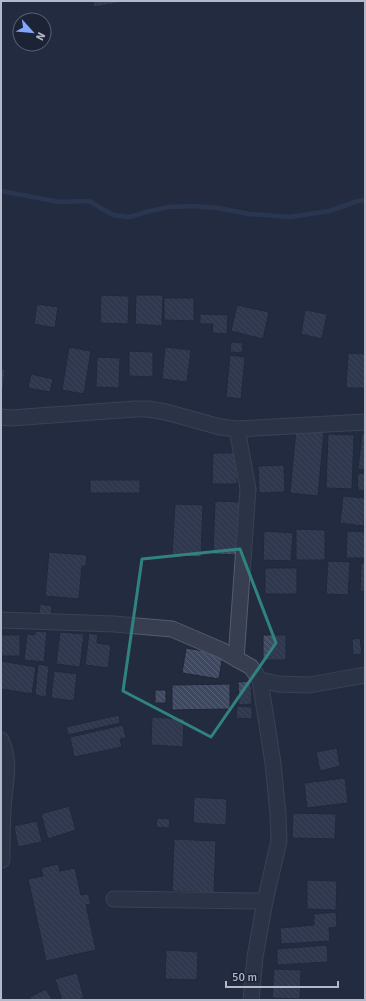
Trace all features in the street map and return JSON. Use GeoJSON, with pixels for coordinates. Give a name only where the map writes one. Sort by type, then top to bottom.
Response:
{"type":"FeatureCollection","features":[{"type":"Feature","properties":{"kind":"street"},"geometry":{"type":"LineString","coordinates":[[1,417],[11,418],[135,409],[166,412],[220,427],[237,429],[365,422]]}},
{"type":"Feature","properties":{"kind":"street"},"geometry":{"type":"LineString","coordinates":[[236,659],[248,489],[237,429]]}},
{"type":"Feature","properties":{"kind":"street"},"geometry":{"type":"LineString","coordinates":[[1,620],[114,624],[172,629],[221,650],[251,667],[260,680],[273,763],[278,814],[278,841],[255,957],[251,1000]]}},
{"type":"Feature","properties":{"kind":"street"},"geometry":{"type":"LineString","coordinates":[[260,680],[278,684],[309,685],[365,675]]}},
{"type":"Feature","properties":{"kind":"street"},"geometry":{"type":"LineString","coordinates":[[1,740],[5,749],[7,773],[3,811],[2,860]]}},
{"type":"Feature","properties":{"kind":"street"},"geometry":{"type":"LineString","coordinates":[[114,899],[265,901]]}},
{"type":"Feature","properties":{"kind":"highlighted area"},"geometry":{"type":"Polygon","coordinates":[[[240,549],[276,643],[211,737],[123,691],[142,559],[240,549]]]}},
{"type":"Feature","properties":{"kind":"building"},"geometry":{"type":"Polygon","coordinates":[[[93,1],[130,1],[94,7],[93,1]]]}},
{"type":"Feature","properties":{"kind":"building"},"geometry":{"type":"Polygon","coordinates":[[[101,295],[129,296],[128,324],[100,323],[101,295]]]}},
{"type":"Feature","properties":{"kind":"building"},"geometry":{"type":"Polygon","coordinates":[[[136,295],[163,295],[162,326],[135,324],[136,295]]]}},
{"type":"Feature","properties":{"kind":"building"},"geometry":{"type":"Polygon","coordinates":[[[164,298],[194,298],[194,321],[164,320],[164,298]]]}},
{"type":"Feature","properties":{"kind":"building"},"geometry":{"type":"Polygon","coordinates":[[[37,304],[58,307],[55,328],[34,324],[37,304]]]}},
{"type":"Feature","properties":{"kind":"building"},"geometry":{"type":"Polygon","coordinates":[[[237,305],[269,312],[263,339],[231,331],[237,305]]]}},
{"type":"Feature","properties":{"kind":"building"},"geometry":{"type":"Polygon","coordinates":[[[305,310],[327,314],[322,339],[301,334],[305,310]]]}},
{"type":"Feature","properties":{"kind":"building"},"geometry":{"type":"Polygon","coordinates":[[[200,314],[228,315],[227,334],[212,333],[213,324],[200,324],[200,314]]]}},
{"type":"Feature","properties":{"kind":"building"},"geometry":{"type":"Polygon","coordinates":[[[231,342],[243,343],[242,353],[230,352],[231,342]]]}},
{"type":"Feature","properties":{"kind":"building"},"geometry":{"type":"Polygon","coordinates":[[[69,347],[91,351],[84,394],[62,390],[69,347]]]}},
{"type":"Feature","properties":{"kind":"building"},"geometry":{"type":"Polygon","coordinates":[[[165,347],[191,350],[187,382],[162,379],[165,347]]]}},
{"type":"Feature","properties":{"kind":"building"},"geometry":{"type":"Polygon","coordinates":[[[129,351],[153,352],[153,377],[129,376],[129,351]]]}},
{"type":"Feature","properties":{"kind":"building"},"geometry":{"type":"Polygon","coordinates":[[[348,353],[365,354],[365,388],[346,388],[348,353]]]}},
{"type":"Feature","properties":{"kind":"building"},"geometry":{"type":"Polygon","coordinates":[[[230,355],[245,357],[241,399],[226,397],[230,355]]]}},
{"type":"Feature","properties":{"kind":"building"},"geometry":{"type":"Polygon","coordinates":[[[97,357],[120,358],[119,388],[96,387],[97,357]]]}},
{"type":"Feature","properties":{"kind":"building"},"geometry":{"type":"Polygon","coordinates":[[[1,369],[5,369],[3,391],[1,391],[1,369]]]}},
{"type":"Feature","properties":{"kind":"building"},"geometry":{"type":"Polygon","coordinates":[[[31,374],[53,379],[50,392],[28,388],[31,374]]]}},
{"type":"Feature","properties":{"kind":"building"},"geometry":{"type":"Polygon","coordinates":[[[296,429],[324,432],[318,496],[290,493],[296,429]]]}},
{"type":"Feature","properties":{"kind":"building"},"geometry":{"type":"Polygon","coordinates":[[[328,434],[354,435],[352,489],[326,488],[328,434]]]}},
{"type":"Feature","properties":{"kind":"building"},"geometry":{"type":"Polygon","coordinates":[[[362,434],[365,434],[365,470],[358,469],[362,434]]]}},
{"type":"Feature","properties":{"kind":"building"},"geometry":{"type":"Polygon","coordinates":[[[213,453],[238,453],[237,484],[212,484],[213,453]]]}},
{"type":"Feature","properties":{"kind":"building"},"geometry":{"type":"Polygon","coordinates":[[[284,465],[285,492],[259,493],[258,466],[284,465]]]}},
{"type":"Feature","properties":{"kind":"building"},"geometry":{"type":"Polygon","coordinates":[[[365,473],[365,490],[358,491],[357,474],[365,473]]]}},
{"type":"Feature","properties":{"kind":"building"},"geometry":{"type":"Polygon","coordinates":[[[90,480],[140,480],[140,493],[90,493],[90,480]]]}},
{"type":"Feature","properties":{"kind":"building"},"geometry":{"type":"Polygon","coordinates":[[[343,496],[365,498],[364,526],[340,523],[343,496]]]}},
{"type":"Feature","properties":{"kind":"building"},"geometry":{"type":"Polygon","coordinates":[[[215,501],[241,502],[239,555],[213,554],[215,501]]]}},
{"type":"Feature","properties":{"kind":"building"},"geometry":{"type":"Polygon","coordinates":[[[175,504],[203,505],[201,557],[172,556],[175,504]]]}},
{"type":"Feature","properties":{"kind":"building"},"geometry":{"type":"Polygon","coordinates":[[[296,529],[325,530],[325,560],[296,560],[296,529]]]}},
{"type":"Feature","properties":{"kind":"building"},"geometry":{"type":"Polygon","coordinates":[[[264,531],[293,533],[291,561],[263,560],[264,531]]]}},
{"type":"Feature","properties":{"kind":"building"},"geometry":{"type":"Polygon","coordinates":[[[347,531],[365,532],[365,558],[346,558],[347,531]]]}},
{"type":"Feature","properties":{"kind":"building"},"geometry":{"type":"Polygon","coordinates":[[[49,552],[87,555],[86,566],[82,566],[79,599],[45,596],[49,552]]]}},
{"type":"Feature","properties":{"kind":"building"},"geometry":{"type":"Polygon","coordinates":[[[328,561],[350,562],[348,595],[326,594],[328,561]]]}},
{"type":"Feature","properties":{"kind":"building"},"geometry":{"type":"Polygon","coordinates":[[[361,563],[365,563],[365,591],[360,591],[361,563]]]}},
{"type":"Feature","properties":{"kind":"building"},"geometry":{"type":"Polygon","coordinates":[[[265,568],[297,568],[297,594],[265,594],[265,568]]]}},
{"type":"Feature","properties":{"kind":"building"},"geometry":{"type":"Polygon","coordinates":[[[40,604],[52,606],[51,617],[39,616],[40,604]]]}},
{"type":"Feature","properties":{"kind":"building"},"geometry":{"type":"Polygon","coordinates":[[[35,631],[47,632],[44,662],[24,660],[27,634],[35,635],[35,631]]]}},
{"type":"Feature","properties":{"kind":"building"},"geometry":{"type":"Polygon","coordinates":[[[60,632],[84,634],[80,667],[56,664],[60,632]]]}},
{"type":"Feature","properties":{"kind":"building"},"geometry":{"type":"Polygon","coordinates":[[[89,633],[98,635],[97,643],[111,645],[108,668],[85,665],[89,633]]]}},
{"type":"Feature","properties":{"kind":"building"},"geometry":{"type":"Polygon","coordinates":[[[1,635],[20,635],[20,656],[1,656],[1,635]]]}},
{"type":"Feature","properties":{"kind":"building"},"geometry":{"type":"Polygon","coordinates":[[[263,635],[286,635],[286,660],[263,660],[263,635]]]}},
{"type":"Feature","properties":{"kind":"building"},"geometry":{"type":"Polygon","coordinates":[[[360,638],[362,654],[353,655],[352,639],[360,638]]]}},
{"type":"Feature","properties":{"kind":"building"},"geometry":{"type":"Polygon","coordinates":[[[186,648],[223,654],[219,679],[182,673],[186,648]]]}},
{"type":"Feature","properties":{"kind":"building"},"geometry":{"type":"Polygon","coordinates":[[[1,661],[36,667],[32,694],[1,689],[1,661]]]}},
{"type":"Feature","properties":{"kind":"building"},"geometry":{"type":"Polygon","coordinates":[[[38,664],[49,666],[46,697],[35,695],[38,664]]]}},
{"type":"Feature","properties":{"kind":"building"},"geometry":{"type":"Polygon","coordinates":[[[54,671],[77,674],[74,701],[51,698],[54,671]]]}},
{"type":"Feature","properties":{"kind":"building"},"geometry":{"type":"Polygon","coordinates":[[[251,681],[252,704],[239,705],[238,682],[251,681]]]}},
{"type":"Feature","properties":{"kind":"building"},"geometry":{"type":"Polygon","coordinates":[[[230,684],[230,709],[172,710],[172,685],[230,684]]]}},
{"type":"Feature","properties":{"kind":"building"},"geometry":{"type":"Polygon","coordinates":[[[155,690],[166,690],[166,703],[155,703],[155,690]]]}},
{"type":"Feature","properties":{"kind":"building"},"geometry":{"type":"Polygon","coordinates":[[[237,706],[252,707],[252,719],[236,718],[237,706]]]}},
{"type":"Feature","properties":{"kind":"building"},"geometry":{"type":"Polygon","coordinates":[[[119,715],[120,723],[68,735],[66,727],[119,715]]]}},
{"type":"Feature","properties":{"kind":"building"},"geometry":{"type":"Polygon","coordinates":[[[152,717],[184,719],[183,747],[151,745],[152,717]]]}},
{"type":"Feature","properties":{"kind":"building"},"geometry":{"type":"Polygon","coordinates":[[[123,725],[126,738],[120,739],[122,747],[74,757],[70,737],[123,725]]]}},
{"type":"Feature","properties":{"kind":"building"},"geometry":{"type":"Polygon","coordinates":[[[337,748],[340,766],[320,771],[316,752],[337,748]]]}},
{"type":"Feature","properties":{"kind":"building"},"geometry":{"type":"Polygon","coordinates":[[[345,778],[348,803],[307,808],[304,783],[345,778]]]}},
{"type":"Feature","properties":{"kind":"building"},"geometry":{"type":"Polygon","coordinates":[[[365,783],[365,806],[364,806],[365,783]]]}},
{"type":"Feature","properties":{"kind":"building"},"geometry":{"type":"Polygon","coordinates":[[[194,797],[227,799],[226,825],[193,823],[194,797]]]}},
{"type":"Feature","properties":{"kind":"building"},"geometry":{"type":"Polygon","coordinates":[[[69,806],[76,830],[48,839],[41,814],[69,806]]]}},
{"type":"Feature","properties":{"kind":"building"},"geometry":{"type":"Polygon","coordinates":[[[293,813],[336,814],[335,839],[292,838],[293,813]]]}},
{"type":"Feature","properties":{"kind":"building"},"geometry":{"type":"Polygon","coordinates":[[[157,818],[170,819],[169,828],[156,827],[157,818]]]}},
{"type":"Feature","properties":{"kind":"building"},"geometry":{"type":"Polygon","coordinates":[[[37,821],[42,842],[18,847],[14,826],[37,821]]]}},
{"type":"Feature","properties":{"kind":"building"},"geometry":{"type":"Polygon","coordinates":[[[174,839],[216,841],[214,893],[172,891],[174,839]]]}},
{"type":"Feature","properties":{"kind":"building"},"geometry":{"type":"Polygon","coordinates":[[[58,864],[60,871],[75,868],[81,895],[88,894],[91,904],[86,905],[96,950],[46,961],[28,879],[43,876],[41,868],[58,864]]]}},
{"type":"Feature","properties":{"kind":"building"},"geometry":{"type":"Polygon","coordinates":[[[307,880],[337,881],[336,910],[307,909],[307,880]]]}},
{"type":"Feature","properties":{"kind":"building"},"geometry":{"type":"Polygon","coordinates":[[[336,912],[337,927],[329,928],[330,941],[281,944],[280,928],[314,925],[314,914],[336,912]]]}},
{"type":"Feature","properties":{"kind":"building"},"geometry":{"type":"Polygon","coordinates":[[[327,945],[328,962],[277,965],[277,949],[327,945]]]}},
{"type":"Feature","properties":{"kind":"building"},"geometry":{"type":"Polygon","coordinates":[[[166,950],[198,952],[197,980],[165,979],[166,950]]]}},
{"type":"Feature","properties":{"kind":"building"},"geometry":{"type":"Polygon","coordinates":[[[274,969],[301,970],[300,999],[272,998],[274,969]]]}},
{"type":"Feature","properties":{"kind":"building"},"geometry":{"type":"Polygon","coordinates":[[[77,973],[84,998],[77,1000],[62,1000],[55,979],[77,973]]]}},
{"type":"Feature","properties":{"kind":"building"},"geometry":{"type":"Polygon","coordinates":[[[46,989],[52,1000],[32,1000],[30,997],[46,989]]]}},
{"type":"Feature","properties":{"kind":"waterway"},"geometry":{"type":"LineString","coordinates":[[1,191],[59,202],[89,201],[113,215],[129,217],[169,207],[192,206],[218,208],[249,214],[290,217],[329,211],[365,200]]}}]}
